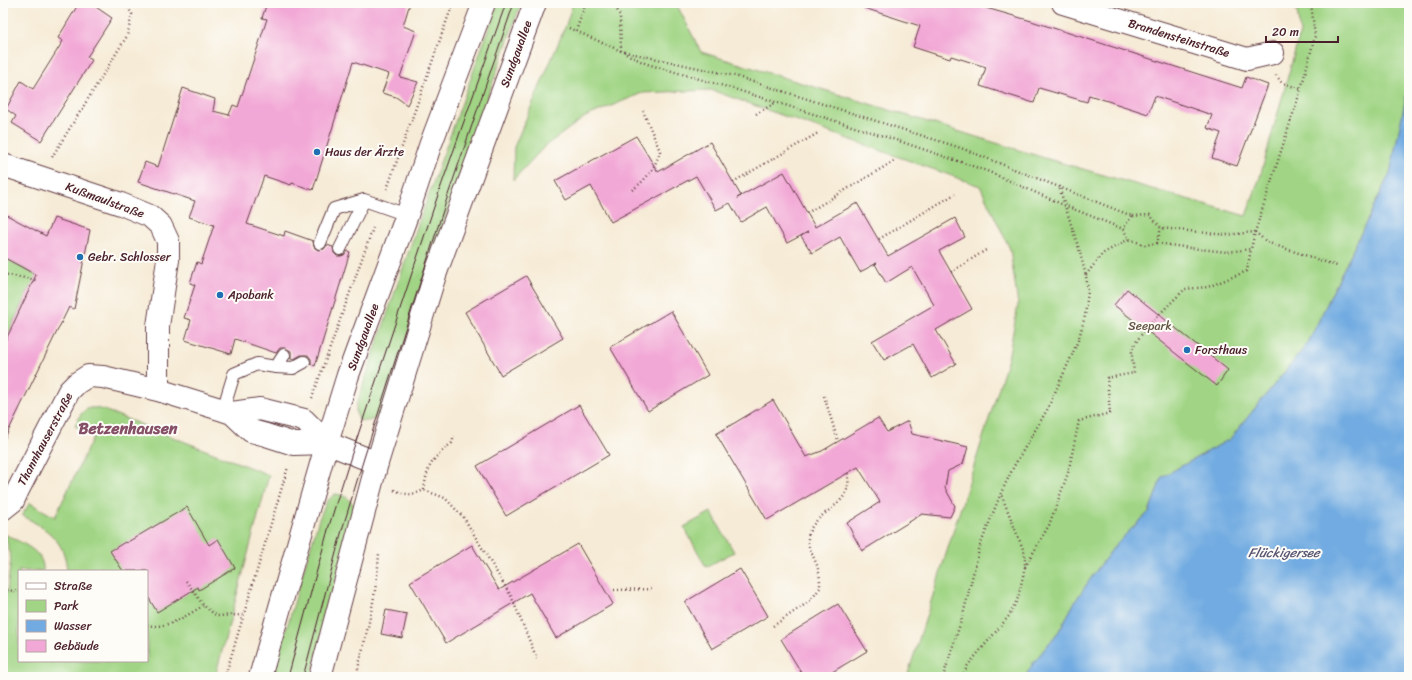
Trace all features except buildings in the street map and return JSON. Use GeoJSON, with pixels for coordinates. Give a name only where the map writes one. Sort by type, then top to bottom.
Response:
{"type":"FeatureCollection","features":[{"type":"Feature","properties":{"kind":"street","name":"Sundgauallee"},"geometry":{"type":"LineString","coordinates":[[260,677],[327,443],[348,376],[407,215],[430,146],[484,3]]}},
{"type":"Feature","properties":{"kind":"street","name":"Sundgauallee"},"geometry":{"type":"LineString","coordinates":[[320,677],[377,463],[435,275],[535,3]]}},
{"type":"Feature","properties":{"kind":"street","name":"Brandensteinstraße"},"geometry":{"type":"LineString","coordinates":[[1063,3],[1247,59],[1273,53]]}},
{"type":"Feature","properties":{"kind":"street","name":"Kußmaulstraße"},"geometry":{"type":"LineString","coordinates":[[3,165],[120,204],[150,216],[161,226],[168,241],[168,260],[158,326],[158,390]]}},
{"type":"Feature","properties":{"kind":"street","name":"Thannhauserstraße"},"geometry":{"type":"LineString","coordinates":[[3,510],[16,496],[69,391],[76,383],[88,376],[103,377],[158,390],[227,412],[251,431],[294,444],[327,443],[377,463]]}},
{"type":"Feature","properties":{"kind":"lane"},"geometry":{"type":"LineString","coordinates":[[340,249],[364,200]]}},
{"type":"Feature","properties":{"kind":"lane"},"geometry":{"type":"LineString","coordinates":[[320,243],[334,209],[364,200],[407,215]]}},
{"type":"Feature","properties":{"kind":"lane"},"geometry":{"type":"LineString","coordinates":[[276,367],[284,355]]}},
{"type":"Feature","properties":{"kind":"lane"},"geometry":{"type":"LineString","coordinates":[[227,412],[234,374],[257,364],[292,368],[304,362]]}},
{"type":"Feature","properties":{"kind":"path"},"geometry":{"type":"LineString","coordinates":[[39,177],[127,36],[132,14],[125,3]]}},
{"type":"Feature","properties":{"kind":"path"},"geometry":{"type":"LineString","coordinates":[[576,31],[586,3]]}},
{"type":"Feature","properties":{"kind":"path"},"geometry":{"type":"LineString","coordinates":[[614,3],[620,16],[621,51]]}},
{"type":"Feature","properties":{"kind":"path"},"geometry":{"type":"LineString","coordinates":[[1025,568],[1049,525],[1068,473],[1079,420],[1110,412],[1107,378],[1134,373],[1132,349],[1146,330],[1185,289],[1208,288],[1247,271],[1255,232],[1301,89],[1315,36],[1310,3]]}},
{"type":"Feature","properties":{"kind":"path"},"geometry":{"type":"LineString","coordinates":[[569,28],[647,64],[899,141],[987,172],[1123,229],[1129,239],[1145,245],[1157,243],[1227,252],[1251,249]]}},
{"type":"Feature","properties":{"kind":"path"},"geometry":{"type":"LineString","coordinates":[[621,51],[735,76],[961,148],[1132,216],[1150,215],[1161,228],[1226,235],[1255,232],[1267,242],[1337,266]]}},
{"type":"Feature","properties":{"kind":"path"},"geometry":{"type":"LineString","coordinates":[[756,114],[775,102]]}},
{"type":"Feature","properties":{"kind":"path"},"geometry":{"type":"LineString","coordinates":[[632,190],[643,182],[657,161],[660,151],[643,111]]}},
{"type":"Feature","properties":{"kind":"path"},"geometry":{"type":"LineString","coordinates":[[732,182],[818,133]]}},
{"type":"Feature","properties":{"kind":"path"},"geometry":{"type":"LineString","coordinates":[[807,213],[894,161]]}},
{"type":"Feature","properties":{"kind":"path"},"geometry":{"type":"LineString","coordinates":[[944,677],[963,614],[980,546],[1001,493],[1014,466],[1047,410],[1074,349],[1085,316],[1088,291],[1086,276],[1059,187]]}},
{"type":"Feature","properties":{"kind":"path"},"geometry":{"type":"LineString","coordinates":[[878,239],[955,194]]}},
{"type":"Feature","properties":{"kind":"path"},"geometry":{"type":"LineString","coordinates":[[1123,229],[1132,216]]}},
{"type":"Feature","properties":{"kind":"path"},"geometry":{"type":"LineString","coordinates":[[1157,243],[1161,228]]}},
{"type":"Feature","properties":{"kind":"path"},"geometry":{"type":"LineString","coordinates":[[1086,276],[1102,254],[1129,239]]}},
{"type":"Feature","properties":{"kind":"path"},"geometry":{"type":"LineString","coordinates":[[951,272],[986,250]]}},
{"type":"Feature","properties":{"kind":"path"},"geometry":{"type":"LineString","coordinates":[[3,274],[36,280]]}},
{"type":"Feature","properties":{"kind":"path"},"geometry":{"type":"LineString","coordinates":[[824,396],[838,442]]}},
{"type":"Feature","properties":{"kind":"path"},"geometry":{"type":"LineString","coordinates":[[424,490],[426,474],[441,451],[452,444],[454,436]]}},
{"type":"Feature","properties":{"kind":"path"},"geometry":{"type":"LineString","coordinates":[[773,626],[810,601],[820,588],[819,570],[808,544],[808,536],[812,527],[822,515],[842,500],[848,486],[848,473]]}},
{"type":"Feature","properties":{"kind":"path"},"geometry":{"type":"LineString","coordinates":[[390,489],[404,494],[414,495],[424,490],[445,498],[464,518],[511,596],[537,659]]}},
{"type":"Feature","properties":{"kind":"path"},"geometry":{"type":"LineString","coordinates":[[962,677],[968,665],[1009,616],[1018,598],[1025,568],[1025,554],[1001,493]]}},
{"type":"Feature","properties":{"kind":"path"},"geometry":{"type":"LineString","coordinates":[[356,677],[372,611],[378,575],[379,547]]}},
{"type":"Feature","properties":{"kind":"path"},"geometry":{"type":"LineString","coordinates":[[186,581],[204,606],[217,616],[243,615]]}},
{"type":"Feature","properties":{"kind":"path"},"geometry":{"type":"LineString","coordinates":[[3,589],[18,592]]}},
{"type":"Feature","properties":{"kind":"path"},"geometry":{"type":"LineString","coordinates":[[614,590],[654,589]]}},
{"type":"Feature","properties":{"kind":"path"},"geometry":{"type":"LineString","coordinates":[[148,625],[152,627],[169,624],[204,606]]}},
{"type":"Feature","properties":{"kind":"green space"},"geometry":{"type":"Polygon","coordinates":[[[498,3],[521,3],[452,197],[384,412],[373,420],[359,420],[356,413],[356,406],[416,230],[498,3]]]}},
{"type":"Feature","properties":{"kind":"green space","name":"Seepark"},"geometry":{"type":"Polygon","coordinates":[[[573,3],[676,3],[701,52],[1048,159],[1246,216],[1260,177],[1300,33],[1296,3],[1408,3],[1409,83],[1390,173],[1308,343],[1230,439],[1162,477],[1149,512],[1117,543],[1076,600],[1059,631],[1034,662],[1025,677],[907,677],[1008,359],[1018,305],[1010,249],[980,186],[711,90],[642,93],[585,117],[545,146],[513,180],[514,147],[566,25],[573,3]]]}},
{"type":"Feature","properties":{"kind":"green space"},"geometry":{"type":"Polygon","coordinates":[[[3,257],[39,277],[29,289],[3,345],[3,257]]]}},
{"type":"Feature","properties":{"kind":"green space"},"geometry":{"type":"Polygon","coordinates":[[[96,408],[104,410],[269,475],[215,677],[3,677],[3,601],[7,590],[11,559],[5,534],[36,552],[43,564],[43,570],[18,570],[18,662],[148,662],[148,570],[67,570],[66,560],[58,543],[47,531],[22,515],[30,503],[55,517],[94,435],[75,426],[79,417],[87,409],[96,408]]]}},
{"type":"Feature","properties":{"kind":"green space"},"geometry":{"type":"Polygon","coordinates":[[[335,494],[342,495],[347,498],[352,502],[355,508],[311,677],[272,677],[319,519],[327,501],[335,494]]]}},
{"type":"Feature","properties":{"kind":"green space"},"geometry":{"type":"Polygon","coordinates":[[[711,512],[734,552],[706,567],[684,527],[711,512]]]}},
{"type":"Feature","properties":{"kind":"water","name":"Flückigersee"},"geometry":{"type":"Polygon","coordinates":[[[1409,83],[1409,677],[1025,677],[1034,662],[1059,631],[1076,600],[1117,543],[1149,512],[1162,477],[1230,439],[1308,343],[1390,173],[1409,83]]]}},
{"type":"Feature","properties":{"kind":"tram line"},"geometry":{"type":"LineString","coordinates":[[288,677],[329,526],[352,453],[440,189],[506,3]]}},
{"type":"Feature","properties":{"kind":"tram line"},"geometry":{"type":"LineString","coordinates":[[303,677],[342,530],[364,458],[449,192],[514,3]]}},
{"type":"Feature","properties":{"kind":"place","name":"Haus der Ärzte"},"geometry":{"type":"Point","coordinates":[317,152]}},
{"type":"Feature","properties":{"kind":"place","name":"Gebr. Schlosser"},"geometry":{"type":"Point","coordinates":[80,257]}},
{"type":"Feature","properties":{"kind":"place","name":"Apobank"},"geometry":{"type":"Point","coordinates":[220,295]}},
{"type":"Feature","properties":{"kind":"place","name":"Forsthaus"},"geometry":{"type":"Point","coordinates":[1187,350]}},
{"type":"Feature","properties":{"kind":"district","name":"Betzenhausen"},"geometry":{"type":"Point","coordinates":[128,428]}}]}
